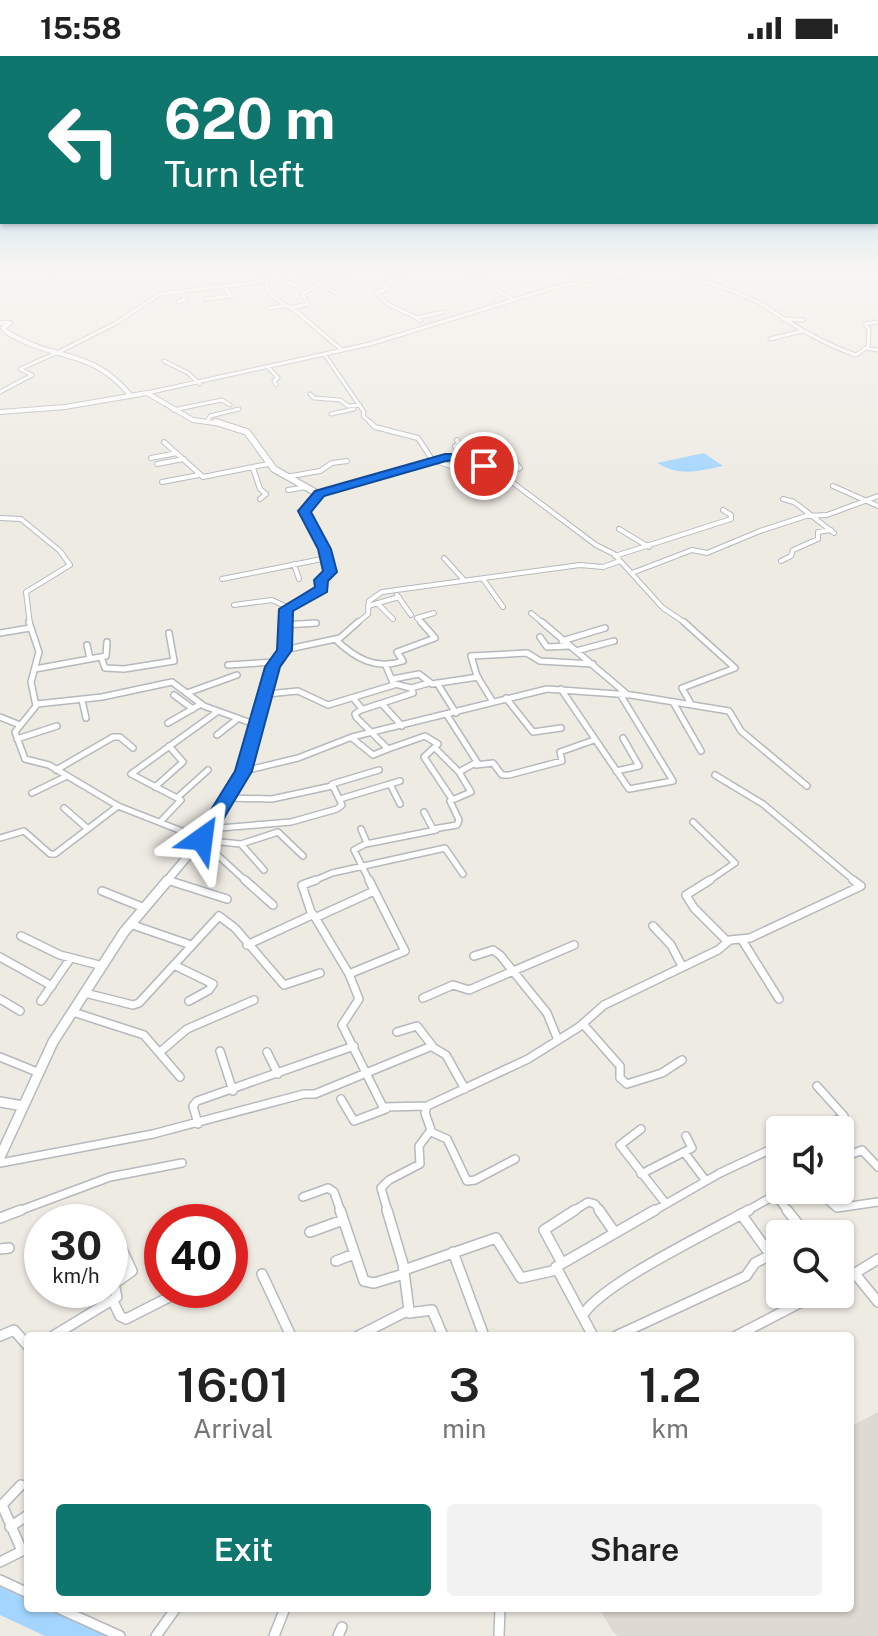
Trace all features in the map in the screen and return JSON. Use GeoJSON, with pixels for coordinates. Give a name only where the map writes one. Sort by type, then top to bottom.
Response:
{"type":"FeatureCollection","features":[{"type":"Feature","properties":{"kind":"street"},"geometry":{"type":"LineString","coordinates":[[30,342],[38,348],[103,367],[131,396]]}},
{"type":"Feature","properties":{"kind":"street"},"geometry":{"type":"LineString","coordinates":[[0,392],[32,375],[20,369],[79,342]]}},
{"type":"Feature","properties":{"kind":"street"},"geometry":{"type":"LineString","coordinates":[[333,342],[343,350]]}},
{"type":"Feature","properties":{"kind":"street"},"geometry":{"type":"LineString","coordinates":[[0,412],[65,407],[200,384],[377,342]]}},
{"type":"Feature","properties":{"kind":"street"},"geometry":{"type":"LineString","coordinates":[[821,342],[854,354],[868,348],[878,350]]}},
{"type":"Feature","properties":{"kind":"street"},"geometry":{"type":"LineString","coordinates":[[868,342],[868,348]]}},
{"type":"Feature","properties":{"kind":"street"},"geometry":{"type":"LineString","coordinates":[[325,355],[361,406],[363,416],[373,426],[418,438],[434,461],[456,468],[474,463]]}},
{"type":"Feature","properties":{"kind":"street"},"geometry":{"type":"LineString","coordinates":[[164,361],[188,373],[200,384]]}},
{"type":"Feature","properties":{"kind":"street"},"geometry":{"type":"LineString","coordinates":[[269,368],[278,378],[274,381],[276,385]]}},
{"type":"Feature","properties":{"kind":"street"},"geometry":{"type":"LineString","coordinates":[[1,382],[8,386]]}},
{"type":"Feature","properties":{"kind":"street"},"geometry":{"type":"LineString","coordinates":[[147,393],[193,420],[208,420],[251,434],[268,464],[320,494]]}},
{"type":"Feature","properties":{"kind":"street"},"geometry":{"type":"LineString","coordinates":[[310,394],[318,399],[342,400],[348,406],[361,406]]}},
{"type":"Feature","properties":{"kind":"street"},"geometry":{"type":"LineString","coordinates":[[173,410],[222,400],[230,405]]}},
{"type":"Feature","properties":{"kind":"street"},"geometry":{"type":"LineString","coordinates":[[331,414],[361,406]]}},
{"type":"Feature","properties":{"kind":"street"},"geometry":{"type":"LineString","coordinates":[[208,420],[210,416],[239,409]]}},
{"type":"Feature","properties":{"kind":"street"},"geometry":{"type":"LineString","coordinates":[[457,440],[459,444],[455,446],[462,457],[489,469],[483,474],[490,481]]}},
{"type":"Feature","properties":{"kind":"street"},"geometry":{"type":"LineString","coordinates":[[164,442],[205,477],[268,464]]}},
{"type":"Feature","properties":{"kind":"street"},"geometry":{"type":"LineString","coordinates":[[484,457],[479,451],[500,445]]}},
{"type":"Feature","properties":{"kind":"street"},"geometry":{"type":"LineString","coordinates":[[151,458],[177,453]]}},
{"type":"Feature","properties":{"kind":"street"},"geometry":{"type":"LineString","coordinates":[[287,607],[322,589],[321,580],[330,570],[304,513],[320,494],[434,461],[462,457],[484,457],[493,461],[512,459],[520,468],[504,476],[617,560],[663,608],[691,627],[733,671],[683,687],[681,690],[691,704]]}},
{"type":"Feature","properties":{"kind":"street"},"geometry":{"type":"LineString","coordinates":[[157,464],[184,459]]}},
{"type":"Feature","properties":{"kind":"street"},"geometry":{"type":"LineString","coordinates":[[286,477],[320,471],[332,463],[347,461]]}},
{"type":"Feature","properties":{"kind":"street"},"geometry":{"type":"LineString","coordinates":[[253,468],[260,489],[266,494],[260,499]]}},
{"type":"Feature","properties":{"kind":"street"},"geometry":{"type":"LineString","coordinates":[[162,482],[199,475]]}},
{"type":"Feature","properties":{"kind":"street"},"geometry":{"type":"LineString","coordinates":[[833,486],[878,506]]}},
{"type":"Feature","properties":{"kind":"street"},"geometry":{"type":"LineString","coordinates":[[288,490],[307,487]]}},
{"type":"Feature","properties":{"kind":"street"},"geometry":{"type":"LineString","coordinates":[[632,573],[692,550],[707,553],[760,531],[827,515],[878,496]]}},
{"type":"Feature","properties":{"kind":"street"},"geometry":{"type":"LineString","coordinates":[[781,561],[791,556],[793,550],[818,539],[818,532],[832,532],[813,516],[783,499]]}},
{"type":"Feature","properties":{"kind":"street"},"geometry":{"type":"LineString","coordinates":[[284,650],[336,640],[366,616],[375,595],[393,589],[585,565],[603,567],[684,531],[731,519],[731,515],[723,510]]}},
{"type":"Feature","properties":{"kind":"street"},"geometry":{"type":"LineString","coordinates":[[0,518],[21,519],[35,535],[61,550],[70,565],[26,592],[30,628],[39,652],[31,685],[37,704]]}},
{"type":"Feature","properties":{"kind":"street"},"geometry":{"type":"LineString","coordinates":[[619,529],[649,547]]}},
{"type":"Feature","properties":{"kind":"street"},"geometry":{"type":"LineString","coordinates":[[222,579],[327,558]]}},
{"type":"Feature","properties":{"kind":"street"},"geometry":{"type":"LineString","coordinates":[[444,558],[463,578]]}},
{"type":"Feature","properties":{"kind":"street"},"geometry":{"type":"LineString","coordinates":[[294,564],[299,579]]}},
{"type":"Feature","properties":{"kind":"street"},"geometry":{"type":"LineString","coordinates":[[483,579],[503,607]]}},
{"type":"Feature","properties":{"kind":"street"},"geometry":{"type":"LineString","coordinates":[[393,589],[411,615]]}},
{"type":"Feature","properties":{"kind":"street"},"geometry":{"type":"LineString","coordinates":[[368,606],[399,597]]}},
{"type":"Feature","properties":{"kind":"street"},"geometry":{"type":"LineString","coordinates":[[234,605],[272,600],[287,607]]}},
{"type":"Feature","properties":{"kind":"street"},"geometry":{"type":"LineString","coordinates":[[377,603],[393,619]]}},
{"type":"Feature","properties":{"kind":"street"},"geometry":{"type":"LineString","coordinates":[[287,607],[284,650],[274,662],[267,694],[254,724],[244,771],[202,839],[130,923],[73,1012],[37,1072],[0,1160],[63,1155],[198,1124],[304,1094],[315,1094],[432,1046]]}},
{"type":"Feature","properties":{"kind":"street"},"geometry":{"type":"LineString","coordinates":[[336,640],[356,659],[386,666],[403,661],[396,653],[398,651],[435,638],[417,618],[434,613]]}},
{"type":"Feature","properties":{"kind":"street"},"geometry":{"type":"LineString","coordinates":[[531,613],[624,694],[673,779],[632,790],[561,689]]}},
{"type":"Feature","properties":{"kind":"street"},"geometry":{"type":"LineString","coordinates":[[286,625],[316,623]]}},
{"type":"Feature","properties":{"kind":"street"},"geometry":{"type":"LineString","coordinates":[[0,633],[30,628]]}},
{"type":"Feature","properties":{"kind":"street"},"geometry":{"type":"LineString","coordinates":[[562,641],[605,628]]}},
{"type":"Feature","properties":{"kind":"street"},"geometry":{"type":"LineString","coordinates":[[101,657],[105,668],[121,670],[174,661],[169,633]]}},
{"type":"Feature","properties":{"kind":"street"},"geometry":{"type":"LineString","coordinates":[[540,637],[547,647],[569,646]]}},
{"type":"Feature","properties":{"kind":"street"},"geometry":{"type":"LineString","coordinates":[[576,651],[614,641]]}},
{"type":"Feature","properties":{"kind":"street"},"geometry":{"type":"LineString","coordinates":[[35,669],[101,657],[108,654],[107,642]]}},
{"type":"Feature","properties":{"kind":"street"},"geometry":{"type":"LineString","coordinates":[[87,645],[90,659]]}},
{"type":"Feature","properties":{"kind":"street"},"geometry":{"type":"LineString","coordinates":[[493,702],[478,677],[470,658],[472,655],[527,653],[540,661],[593,664]]}},
{"type":"Feature","properties":{"kind":"street"},"geometry":{"type":"LineString","coordinates":[[228,665],[274,662]]}},
{"type":"Feature","properties":{"kind":"street"},"geometry":{"type":"LineString","coordinates":[[386,666],[394,681],[411,688],[478,677]]}},
{"type":"Feature","properties":{"kind":"street"},"geometry":{"type":"LineString","coordinates":[[267,694],[298,691],[325,706],[354,699],[394,681],[419,674],[429,683]]}},
{"type":"Feature","properties":{"kind":"street"},"geometry":{"type":"LineString","coordinates":[[187,693],[237,675]]}},
{"type":"Feature","properties":{"kind":"street"},"geometry":{"type":"LineString","coordinates":[[254,724],[236,720],[201,704],[172,682],[82,700],[37,704],[15,732],[27,761],[56,770],[118,806],[202,839],[241,844],[278,832],[303,856]]}},
{"type":"Feature","properties":{"kind":"street"},"geometry":{"type":"LineString","coordinates":[[437,683],[456,713]]}},
{"type":"Feature","properties":{"kind":"street"},"geometry":{"type":"LineString","coordinates":[[388,749],[355,715],[361,710],[411,694],[411,688]]}},
{"type":"Feature","properties":{"kind":"street"},"geometry":{"type":"LineString","coordinates":[[244,771],[298,758],[352,737],[506,698],[561,689],[624,694],[729,711],[741,731],[807,786]]}},
{"type":"Feature","properties":{"kind":"street"},"geometry":{"type":"LineString","coordinates":[[174,695],[193,709]]}},
{"type":"Feature","properties":{"kind":"street"},"geometry":{"type":"LineString","coordinates":[[506,698],[533,732],[561,728]]}},
{"type":"Feature","properties":{"kind":"street"},"geometry":{"type":"LineString","coordinates":[[354,699],[361,710]]}},
{"type":"Feature","properties":{"kind":"street"},"geometry":{"type":"LineString","coordinates":[[82,700],[86,718]]}},
{"type":"Feature","properties":{"kind":"street"},"geometry":{"type":"LineString","coordinates":[[673,702],[701,751]]}},
{"type":"Feature","properties":{"kind":"street"},"geometry":{"type":"LineString","coordinates":[[168,723],[201,704]]}},
{"type":"Feature","properties":{"kind":"street"},"geometry":{"type":"LineString","coordinates":[[383,705],[402,726]]}},
{"type":"Feature","properties":{"kind":"street"},"geometry":{"type":"LineString","coordinates":[[161,821],[181,800],[131,774],[217,712]]}},
{"type":"Feature","properties":{"kind":"street"},"geometry":{"type":"LineString","coordinates":[[447,715],[476,765]]}},
{"type":"Feature","properties":{"kind":"street"},"geometry":{"type":"LineString","coordinates":[[0,717],[20,725]]}},
{"type":"Feature","properties":{"kind":"street"},"geometry":{"type":"LineString","coordinates":[[217,735],[236,720]]}},
{"type":"Feature","properties":{"kind":"street"},"geometry":{"type":"LineString","coordinates":[[17,739],[57,726]]}},
{"type":"Feature","properties":{"kind":"street"},"geometry":{"type":"LineString","coordinates":[[352,737],[373,755],[425,736],[438,744],[424,757],[452,799]]}},
{"type":"Feature","properties":{"kind":"street"},"geometry":{"type":"LineString","coordinates":[[56,770],[93,746],[114,737],[120,737],[133,748]]}},
{"type":"Feature","properties":{"kind":"street"},"geometry":{"type":"LineString","coordinates":[[616,771],[639,766],[623,738]]}},
{"type":"Feature","properties":{"kind":"street"},"geometry":{"type":"LineString","coordinates":[[459,772],[476,765],[493,763],[506,776],[562,761],[560,752],[594,740]]}},
{"type":"Feature","properties":{"kind":"street"},"geometry":{"type":"LineString","coordinates":[[155,787],[183,762],[169,746]]}},
{"type":"Feature","properties":{"kind":"street"},"geometry":{"type":"LineString","coordinates":[[349,974],[405,951],[354,850],[366,844],[436,830],[459,822],[449,803],[471,792],[459,772],[435,748]]}},
{"type":"Feature","properties":{"kind":"street"},"geometry":{"type":"LineString","coordinates":[[178,797],[208,770]]}},
{"type":"Feature","properties":{"kind":"street"},"geometry":{"type":"LineString","coordinates":[[227,798],[272,799],[332,786],[379,770]]}},
{"type":"Feature","properties":{"kind":"street"},"geometry":{"type":"LineString","coordinates":[[341,1099],[354,1121],[386,1109],[414,1104],[427,1106],[528,1059],[583,1024],[604,1005],[718,950],[727,941],[742,940],[861,886],[763,804],[715,775]]}},
{"type":"Feature","properties":{"kind":"street"},"geometry":{"type":"LineString","coordinates":[[32,793],[67,776]]}},
{"type":"Feature","properties":{"kind":"street"},"geometry":{"type":"LineString","coordinates":[[340,799],[400,781]]}},
{"type":"Feature","properties":{"kind":"street"},"geometry":{"type":"LineString","coordinates":[[390,784],[400,804]]}},
{"type":"Feature","properties":{"kind":"street"},"geometry":{"type":"LineString","coordinates":[[208,829],[291,822],[337,809],[342,805],[332,786]]}},
{"type":"Feature","properties":{"kind":"street"},"geometry":{"type":"LineString","coordinates":[[0,838],[24,831],[52,854],[118,806]]}},
{"type":"Feature","properties":{"kind":"street"},"geometry":{"type":"LineString","coordinates":[[64,808],[88,829]]}},
{"type":"Feature","properties":{"kind":"street"},"geometry":{"type":"LineString","coordinates":[[424,812],[436,830]]}},
{"type":"Feature","properties":{"kind":"street"},"geometry":{"type":"LineString","coordinates":[[693,822],[735,863],[686,895],[694,908],[727,941]]}},
{"type":"Feature","properties":{"kind":"street"},"geometry":{"type":"LineString","coordinates":[[361,829],[366,844]]}},
{"type":"Feature","properties":{"kind":"street"},"geometry":{"type":"LineString","coordinates":[[202,839],[273,905]]}},
{"type":"Feature","properties":{"kind":"street"},"geometry":{"type":"LineString","coordinates":[[241,844],[264,870]]}},
{"type":"Feature","properties":{"kind":"street"},"geometry":{"type":"LineString","coordinates":[[386,1109],[342,1023],[359,999],[349,974],[314,916],[302,885],[362,866],[445,848],[463,874]]}},
{"type":"Feature","properties":{"kind":"street"},"geometry":{"type":"LineString","coordinates":[[167,880],[227,899]]}},
{"type":"Feature","properties":{"kind":"street"},"geometry":{"type":"LineString","coordinates":[[102,891],[142,907]]}},
{"type":"Feature","properties":{"kind":"street"},"geometry":{"type":"LineString","coordinates":[[247,945],[360,893],[374,891]]}},
{"type":"Feature","properties":{"kind":"street"},"geometry":{"type":"LineString","coordinates":[[85,993],[137,1005],[219,916],[231,923],[269,974],[284,985],[320,973]]}},
{"type":"Feature","properties":{"kind":"street"},"geometry":{"type":"LineString","coordinates":[[130,923],[191,945]]}},
{"type":"Feature","properties":{"kind":"street"},"geometry":{"type":"LineString","coordinates":[[653,926],[671,945],[682,966]]}},
{"type":"Feature","properties":{"kind":"street"},"geometry":{"type":"LineString","coordinates":[[21,936],[70,959],[103,966]]}},
{"type":"Feature","properties":{"kind":"street"},"geometry":{"type":"LineString","coordinates":[[742,940],[779,999]]}},
{"type":"Feature","properties":{"kind":"street"},"geometry":{"type":"LineString","coordinates":[[423,998],[453,985],[469,990],[574,945]]}},
{"type":"Feature","properties":{"kind":"street"},"geometry":{"type":"LineString","coordinates":[[474,956],[493,950],[549,1017],[558,1040]]}},
{"type":"Feature","properties":{"kind":"street"},"geometry":{"type":"LineString","coordinates":[[0,957],[52,986]]}},
{"type":"Feature","properties":{"kind":"street"},"geometry":{"type":"LineString","coordinates":[[41,1001],[70,959]]}},
{"type":"Feature","properties":{"kind":"street"},"geometry":{"type":"LineString","coordinates":[[174,965],[213,984],[209,990],[189,1001]]}},
{"type":"Feature","properties":{"kind":"street"},"geometry":{"type":"LineString","coordinates":[[0,999],[20,1011]]}},
{"type":"Feature","properties":{"kind":"street"},"geometry":{"type":"LineString","coordinates":[[160,1052],[183,1031],[254,1000]]}},
{"type":"Feature","properties":{"kind":"street"},"geometry":{"type":"LineString","coordinates":[[73,1012],[141,1034],[180,1077]]}},
{"type":"Feature","properties":{"kind":"street"},"geometry":{"type":"LineString","coordinates":[[583,1024],[618,1064],[620,1078],[627,1084],[662,1073],[682,1060]]}},
{"type":"Feature","properties":{"kind":"street"},"geometry":{"type":"LineString","coordinates":[[397,1032],[420,1027],[432,1046],[446,1055],[465,1089]]}},
{"type":"Feature","properties":{"kind":"street"},"geometry":{"type":"LineString","coordinates":[[198,1124],[195,1103],[354,1046]]}},
{"type":"Feature","properties":{"kind":"street"},"geometry":{"type":"LineString","coordinates":[[220,1051],[233,1091]]}},
{"type":"Feature","properties":{"kind":"street"},"geometry":{"type":"LineString","coordinates":[[267,1052],[278,1074]]}},
{"type":"Feature","properties":{"kind":"street"},"geometry":{"type":"LineString","coordinates":[[0,1057],[37,1072]]}},
{"type":"Feature","properties":{"kind":"street"},"geometry":{"type":"LineString","coordinates":[[817,1086],[844,1116]]}},
{"type":"Feature","properties":{"kind":"street"},"geometry":{"type":"LineString","coordinates":[[0,1102],[23,1106]]}},
{"type":"Feature","properties":{"kind":"street"},"geometry":{"type":"LineString","coordinates":[[427,1106],[425,1113],[431,1132],[447,1139],[467,1181],[475,1180],[515,1159]]}},
{"type":"Feature","properties":{"kind":"street"},"geometry":{"type":"LineString","coordinates":[[641,1129],[620,1145],[666,1204]]}},
{"type":"Feature","properties":{"kind":"street"},"geometry":{"type":"LineString","coordinates":[[406,1314],[410,1307],[404,1272],[381,1188],[387,1180],[418,1167],[419,1146],[431,1132]]}},
{"type":"Feature","properties":{"kind":"street"},"geometry":{"type":"LineString","coordinates":[[641,1174],[692,1148],[686,1136]]}},
{"type":"Feature","properties":{"kind":"street"},"geometry":{"type":"LineString","coordinates":[[854,1153],[862,1150],[878,1167]]}},
{"type":"Feature","properties":{"kind":"street"},"geometry":{"type":"LineString","coordinates":[[684,1152],[706,1181]]}},
{"type":"Feature","properties":{"kind":"street"},"geometry":{"type":"LineString","coordinates":[[303,1197],[331,1189],[362,1277],[369,1283],[496,1238],[501,1241],[521,1278],[559,1266],[706,1181],[766,1152]]}},
{"type":"Feature","properties":{"kind":"street"},"geometry":{"type":"LineString","coordinates":[[0,1218],[110,1177],[182,1163]]}},
{"type":"Feature","properties":{"kind":"street"},"geometry":{"type":"LineString","coordinates":[[583,1315],[589,1305],[615,1286],[766,1200]]}},
{"type":"Feature","properties":{"kind":"street"},"geometry":{"type":"LineString","coordinates":[[832,1204],[837,1208],[878,1202]]}},
{"type":"Feature","properties":{"kind":"street"},"geometry":{"type":"LineString","coordinates":[[591,1332],[544,1230],[585,1203],[595,1204],[615,1233]]}},
{"type":"Feature","properties":{"kind":"street"},"geometry":{"type":"LineString","coordinates":[[782,1204],[795,1220]]}},
{"type":"Feature","properties":{"kind":"street"},"geometry":{"type":"LineString","coordinates":[[741,1214],[766,1244]]}},
{"type":"Feature","properties":{"kind":"street"},"geometry":{"type":"LineString","coordinates":[[310,1232],[343,1220]]}},
{"type":"Feature","properties":{"kind":"street"},"geometry":{"type":"LineString","coordinates":[[453,1252],[483,1332]]}},
{"type":"Feature","properties":{"kind":"street"},"geometry":{"type":"LineString","coordinates":[[336,1261],[354,1254]]}},
{"type":"Feature","properties":{"kind":"street"},"geometry":{"type":"LineString","coordinates":[[625,1332],[746,1276],[755,1263],[766,1259]]}},
{"type":"Feature","properties":{"kind":"street"},"geometry":{"type":"LineString","coordinates":[[854,1274],[878,1259]]}},
{"type":"Feature","properties":{"kind":"street"},"geometry":{"type":"LineString","coordinates":[[262,1274],[289,1332]]}},
{"type":"Feature","properties":{"kind":"street"},"geometry":{"type":"LineString","coordinates":[[854,1276],[878,1302]]}},
{"type":"Feature","properties":{"kind":"street"},"geometry":{"type":"LineString","coordinates":[[59,1332],[100,1308]]}},
{"type":"Feature","properties":{"kind":"street"},"geometry":{"type":"LineString","coordinates":[[116,1308],[120,1316],[126,1319],[148,1308]]}},
{"type":"Feature","properties":{"kind":"street"},"geometry":{"type":"LineString","coordinates":[[743,1332],[788,1308]]}},
{"type":"Feature","properties":{"kind":"street"},"geometry":{"type":"LineString","coordinates":[[367,1332],[406,1314],[432,1310],[441,1332]]}},
{"type":"Feature","properties":{"kind":"street"},"geometry":{"type":"LineString","coordinates":[[0,1336],[11,1329],[24,1341]]}},
{"type":"Feature","properties":{"kind":"street"},"geometry":{"type":"LineString","coordinates":[[21,1485],[2,1505],[10,1527],[24,1548]]}},
{"type":"Feature","properties":{"kind":"street"},"geometry":{"type":"LineString","coordinates":[[10,1527],[24,1518]]}},
{"type":"Feature","properties":{"kind":"street"},"geometry":{"type":"LineString","coordinates":[[0,1562],[24,1550]]}},
{"type":"Feature","properties":{"kind":"street"},"geometry":{"type":"LineString","coordinates":[[0,1580],[24,1591]]}},
{"type":"Feature","properties":{"kind":"street"},"geometry":{"type":"LineString","coordinates":[[67,1612],[120,1636]]}},
{"type":"Feature","properties":{"kind":"street"},"geometry":{"type":"LineString","coordinates":[[156,1636],[173,1612]]}},
{"type":"Feature","properties":{"kind":"street"},"geometry":{"type":"LineString","coordinates":[[274,1636],[283,1612]]}},
{"type":"Feature","properties":{"kind":"street"},"geometry":{"type":"LineString","coordinates":[[499,1636],[500,1612]]}},
{"type":"Feature","properties":{"kind":"shaded area"},"geometry":{"type":"Polygon","coordinates":[[[878,1412],[878,1636],[618,1636],[613,1632],[601,1612],[854,1612],[854,1425],[878,1412]]]}},
{"type":"Feature","properties":{"kind":"water"},"geometry":{"type":"Polygon","coordinates":[[[704,453],[723,466],[681,471],[657,463],[704,453]]]}},
{"type":"Feature","properties":{"kind":"water"},"geometry":{"type":"Polygon","coordinates":[[[0,1586],[24,1597],[24,1612],[57,1612],[109,1636],[45,1636],[0,1615],[0,1586]]]}},
{"type":"Feature","properties":{"kind":"route"},"geometry":{"type":"LineString","coordinates":[[202,839],[244,771],[254,724],[266,699],[276,658],[286,646],[286,609],[322,589],[321,580],[330,572],[324,549],[304,511],[320,494],[445,458],[460,456],[484,466]]}}]}
